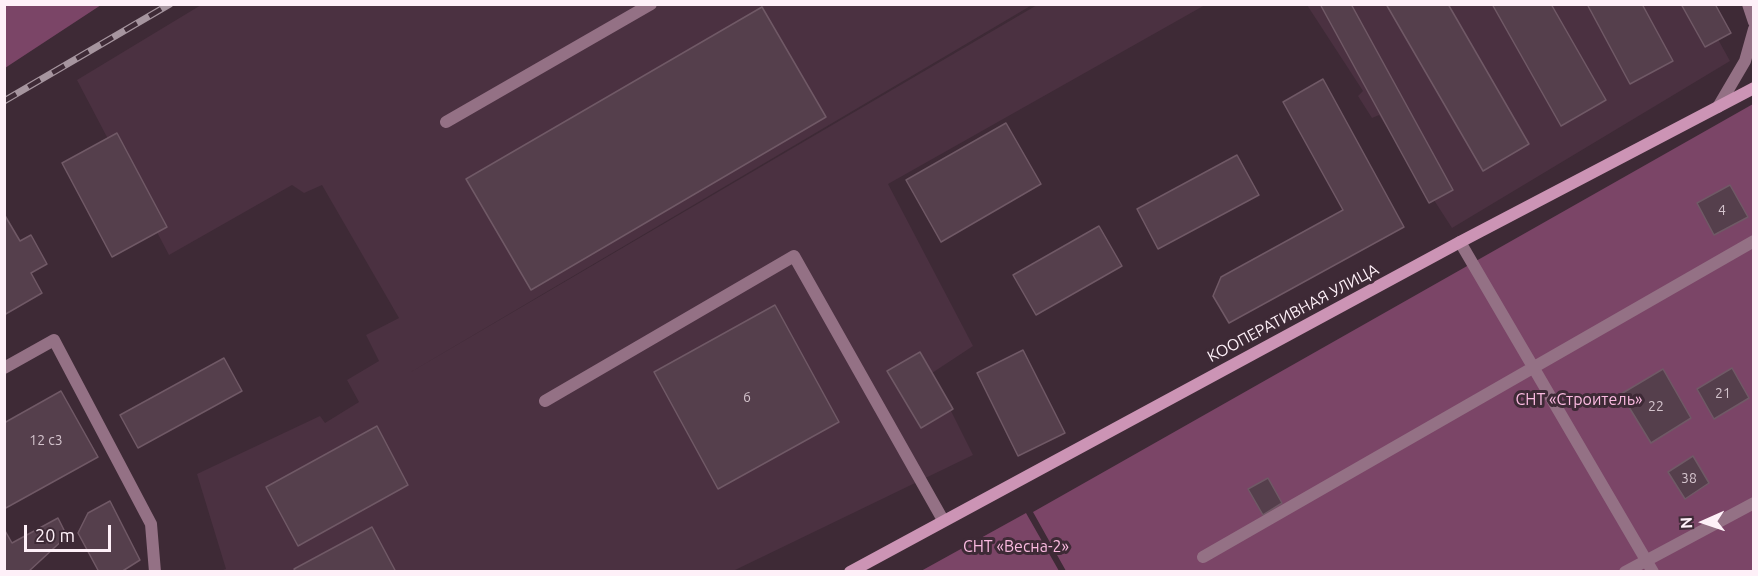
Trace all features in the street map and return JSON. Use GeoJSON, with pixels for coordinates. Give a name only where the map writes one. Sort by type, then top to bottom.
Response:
{"type":"FeatureCollection","features":[{"type":"Feature","properties":{"kind":"main road","name":"КООПЕРАТИВНАЯ УЛИЦА"},"geometry":{"type":"LineString","coordinates":[[850,572],[1460,242],[1754,88]]}},
{"type":"Feature","properties":{"kind":"lane"},"geometry":{"type":"LineString","coordinates":[[446,122],[651,4]]}},
{"type":"Feature","properties":{"kind":"lane"},"geometry":{"type":"LineString","coordinates":[[1748,4],[1754,22]]}},
{"type":"Feature","properties":{"kind":"lane"},"geometry":{"type":"LineString","coordinates":[[1718,107],[1745,61],[1754,29]]}},
{"type":"Feature","properties":{"kind":"lane"},"geometry":{"type":"LineString","coordinates":[[1460,242],[1653,572]]}},
{"type":"Feature","properties":{"kind":"lane"},"geometry":{"type":"LineString","coordinates":[[1203,557],[1754,242]]}},
{"type":"Feature","properties":{"kind":"lane"},"geometry":{"type":"LineString","coordinates":[[545,401],[794,256],[943,520]]}},
{"type":"Feature","properties":{"kind":"lane"},"geometry":{"type":"LineString","coordinates":[[4,368],[54,340],[151,524],[155,572]]}},
{"type":"Feature","properties":{"kind":"lane"},"geometry":{"type":"LineString","coordinates":[[1625,572],[1754,503]]}},
{"type":"Feature","properties":{"kind":"shaded area"},"geometry":{"type":"Polygon","coordinates":[[[201,5],[1032,5],[404,376],[1037,5],[1205,5],[888,184],[973,346],[932,373],[973,455],[733,571],[220,571],[226,569],[197,474],[320,416],[325,423],[359,402],[347,380],[379,361],[366,335],[399,318],[322,185],[304,193],[292,185],[169,255],[77,80],[201,5]]]}},
{"type":"Feature","properties":{"kind":"shaded area"},"geometry":{"type":"Polygon","coordinates":[[[1307,5],[1699,5],[1730,61],[1452,228],[1379,115],[1372,118],[1358,96],[1363,91],[1307,5]]]}},
{"type":"Feature","properties":{"kind":"green space"},"geometry":{"type":"Polygon","coordinates":[[[5,4],[101,4],[101,5],[5,68],[5,4]]]}},
{"type":"Feature","properties":{"kind":"green space","name":"СНТ «Строитель»"},"geometry":{"type":"Polygon","coordinates":[[[1753,104],[1753,571],[1066,571],[1033,512],[1753,104]]]}},
{"type":"Feature","properties":{"kind":"green space","name":"СНТ «Весна-2»"},"geometry":{"type":"Polygon","coordinates":[[[1026,513],[1059,571],[921,571],[1026,513]]]}},
{"type":"Feature","properties":{"kind":"building"},"geometry":{"type":"Polygon","coordinates":[[[1320,4],[1351,4],[1453,190],[1429,203],[1320,4]]]}},
{"type":"Feature","properties":{"kind":"building"},"geometry":{"type":"Polygon","coordinates":[[[1386,4],[1448,4],[1529,144],[1483,171],[1386,4]]]}},
{"type":"Feature","properties":{"kind":"building"},"geometry":{"type":"Polygon","coordinates":[[[1492,4],[1551,4],[1606,100],[1561,126],[1492,4]]]}},
{"type":"Feature","properties":{"kind":"building"},"geometry":{"type":"Polygon","coordinates":[[[1587,4],[1642,4],[1673,61],[1630,84],[1587,4]]]}},
{"type":"Feature","properties":{"kind":"building"},"geometry":{"type":"Polygon","coordinates":[[[1681,4],[1715,4],[1731,33],[1705,47],[1681,4]]]}},
{"type":"Feature","properties":{"kind":"building"},"geometry":{"type":"Polygon","coordinates":[[[762,7],[826,117],[531,290],[466,179],[762,7]]]}},
{"type":"Feature","properties":{"kind":"building"},"geometry":{"type":"Polygon","coordinates":[[[1323,79],[1404,227],[1229,323],[1213,296],[1221,277],[1343,210],[1283,102],[1323,79]]]}},
{"type":"Feature","properties":{"kind":"building"},"geometry":{"type":"Polygon","coordinates":[[[1006,123],[1041,184],[941,242],[906,180],[1006,123]]]}},
{"type":"Feature","properties":{"kind":"building"},"geometry":{"type":"Polygon","coordinates":[[[117,133],[167,227],[112,257],[62,163],[117,133]]]}},
{"type":"Feature","properties":{"kind":"building"},"geometry":{"type":"Polygon","coordinates":[[[1237,155],[1259,195],[1158,249],[1137,209],[1237,155]]]}},
{"type":"Feature","properties":{"kind":"building"},"geometry":{"type":"Polygon","coordinates":[[[1730,185],[1748,217],[1714,235],[1697,203],[1730,185]]]}},
{"type":"Feature","properties":{"kind":"building"},"geometry":{"type":"Polygon","coordinates":[[[4,214],[20,241],[31,235],[47,264],[31,273],[42,293],[4,315],[4,214]]]}},
{"type":"Feature","properties":{"kind":"building"},"geometry":{"type":"Polygon","coordinates":[[[1099,226],[1122,266],[1036,315],[1013,275],[1099,226]]]}},
{"type":"Feature","properties":{"kind":"building"},"geometry":{"type":"Polygon","coordinates":[[[775,305],[839,422],[718,489],[654,372],[775,305]]]}},
{"type":"Feature","properties":{"kind":"building"},"geometry":{"type":"Polygon","coordinates":[[[1023,350],[1065,433],[1018,456],[977,373],[1023,350]]]}},
{"type":"Feature","properties":{"kind":"building"},"geometry":{"type":"Polygon","coordinates":[[[920,352],[953,409],[921,428],[887,371],[920,352]]]}},
{"type":"Feature","properties":{"kind":"building"},"geometry":{"type":"Polygon","coordinates":[[[224,358],[242,391],[138,448],[120,415],[224,358]]]}},
{"type":"Feature","properties":{"kind":"building"},"geometry":{"type":"Polygon","coordinates":[[[1732,368],[1749,398],[1714,419],[1697,389],[1732,368]]]}},
{"type":"Feature","properties":{"kind":"building"},"geometry":{"type":"Polygon","coordinates":[[[1663,369],[1691,418],[1651,443],[1621,394],[1663,369]]]}},
{"type":"Feature","properties":{"kind":"building"},"geometry":{"type":"Polygon","coordinates":[[[61,391],[98,457],[4,509],[4,423],[61,391]]]}},
{"type":"Feature","properties":{"kind":"building"},"geometry":{"type":"Polygon","coordinates":[[[377,426],[408,485],[298,546],[266,487],[377,426]]]}},
{"type":"Feature","properties":{"kind":"building"},"geometry":{"type":"Polygon","coordinates":[[[1693,456],[1709,483],[1685,499],[1668,472],[1693,456]]]}},
{"type":"Feature","properties":{"kind":"building"},"geometry":{"type":"Polygon","coordinates":[[[1268,478],[1282,503],[1263,515],[1248,489],[1268,478]]]}},
{"type":"Feature","properties":{"kind":"building"},"geometry":{"type":"Polygon","coordinates":[[[110,501],[140,560],[121,572],[99,572],[78,533],[88,513],[110,501]]]}},
{"type":"Feature","properties":{"kind":"building"},"geometry":{"type":"Polygon","coordinates":[[[58,518],[67,536],[28,572],[4,572],[4,529],[12,543],[58,518]]]}},
{"type":"Feature","properties":{"kind":"building"},"geometry":{"type":"Polygon","coordinates":[[[372,527],[396,572],[296,572],[294,569],[372,527]]]}},
{"type":"Feature","properties":{"kind":"railway"},"geometry":{"type":"LineString","coordinates":[[4,101],[170,4]]}}]}
